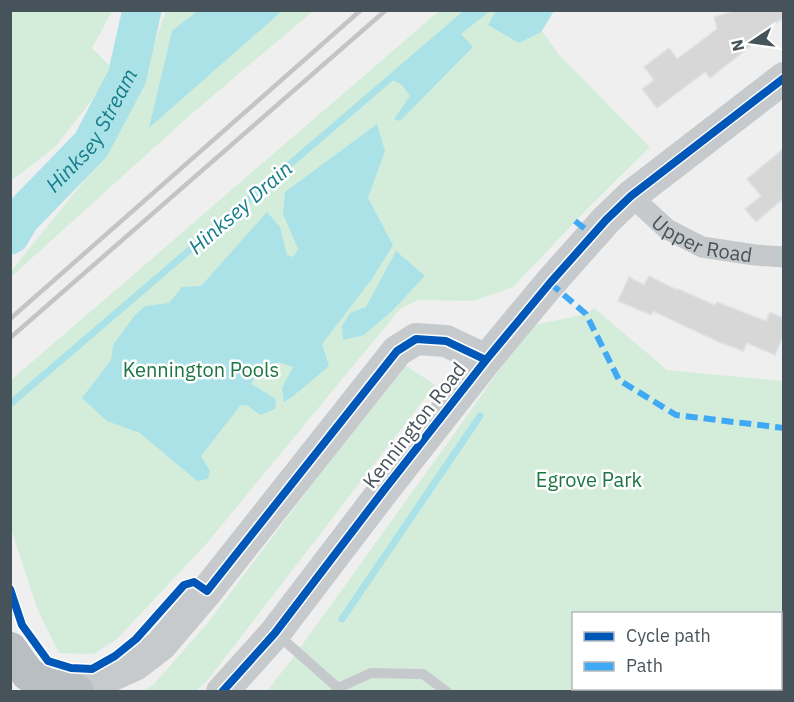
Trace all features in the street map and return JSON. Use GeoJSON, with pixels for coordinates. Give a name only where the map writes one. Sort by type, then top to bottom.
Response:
{"type":"FeatureCollection","features":[{"type":"Feature","properties":{"kind":"highway"},"geometry":{"type":"LineString","coordinates":[[10,649],[28,674],[37,680],[47,685],[77,691]]}},
{"type":"Feature","properties":{"kind":"street","name":"Kennington Road"},"geometry":{"type":"LineString","coordinates":[[222,692],[275,633],[486,360],[606,220],[631,196],[783,78]]}},
{"type":"Feature","properties":{"kind":"street","name":"Upper Road"},"geometry":{"type":"LineString","coordinates":[[631,196],[667,229],[702,247],[783,257]]}},
{"type":"Feature","properties":{"kind":"street"},"geometry":{"type":"LineString","coordinates":[[77,691],[135,665],[161,645],[207,591],[397,351],[416,339],[446,342],[486,360]]}},
{"type":"Feature","properties":{"kind":"lane"},"geometry":{"type":"LineString","coordinates":[[275,633],[337,690],[371,674],[423,674],[447,692]]}},
{"type":"Feature","properties":{"kind":"green space"},"geometry":{"type":"Polygon","coordinates":[[[11,10],[112,11],[92,48],[115,71],[55,147],[11,181],[11,10]]]}},
{"type":"Feature","properties":{"kind":"green space"},"geometry":{"type":"Polygon","coordinates":[[[166,11],[313,11],[188,117],[11,277],[11,271],[102,159],[145,69],[166,11]]]}},
{"type":"Feature","properties":{"kind":"green space","name":"Kennington Pools"},"geometry":{"type":"Polygon","coordinates":[[[439,11],[528,11],[559,55],[650,147],[513,287],[474,301],[418,300],[400,309],[207,543],[117,639],[93,654],[59,653],[38,611],[11,529],[10,381],[439,11]]]}},
{"type":"Feature","properties":{"kind":"green space","name":"Egrove Park"},"geometry":{"type":"Polygon","coordinates":[[[594,308],[667,370],[783,381],[783,691],[266,692],[289,663],[530,326],[586,314],[594,308]]]}},
{"type":"Feature","properties":{"kind":"green space"},"geometry":{"type":"Polygon","coordinates":[[[405,365],[435,385],[207,681],[196,691],[142,692],[154,684],[207,624],[377,398],[405,365]]]}},
{"type":"Feature","properties":{"kind":"water"},"geometry":{"type":"Polygon","coordinates":[[[554,10],[541,32],[519,43],[488,25],[496,11],[554,10]]]}},
{"type":"Feature","properties":{"kind":"water"},"geometry":{"type":"Polygon","coordinates":[[[197,11],[282,11],[149,128],[172,31],[197,11]]]}},
{"type":"Feature","properties":{"kind":"water"},"geometry":{"type":"Polygon","coordinates":[[[470,11],[490,11],[461,34],[473,47],[400,121],[394,119],[410,96],[402,85],[391,79],[470,11]]]}},
{"type":"Feature","properties":{"kind":"water"},"geometry":{"type":"Polygon","coordinates":[[[377,124],[385,151],[368,198],[393,245],[372,279],[322,344],[329,366],[284,402],[282,388],[293,367],[278,362],[258,373],[251,384],[276,399],[275,409],[260,415],[247,405],[240,406],[201,456],[210,471],[208,479],[197,481],[140,433],[107,421],[82,398],[111,360],[113,345],[135,315],[145,306],[169,303],[182,287],[201,286],[267,212],[280,227],[287,255],[293,257],[298,249],[283,214],[285,192],[377,124]]]}},
{"type":"Feature","properties":{"kind":"water"},"geometry":{"type":"Polygon","coordinates":[[[396,251],[425,276],[392,311],[364,335],[343,340],[342,326],[350,313],[366,307],[396,251]]]}},
{"type":"Feature","properties":{"kind":"building"},"geometry":{"type":"Polygon","coordinates":[[[737,10],[783,10],[783,18],[710,78],[705,72],[657,108],[642,89],[654,80],[644,67],[669,48],[677,59],[717,29],[714,17],[737,10]]]}},
{"type":"Feature","properties":{"kind":"building"},"geometry":{"type":"Polygon","coordinates":[[[783,149],[783,199],[756,222],[745,209],[761,196],[747,179],[783,149]]]}},
{"type":"Feature","properties":{"kind":"building"},"geometry":{"type":"Polygon","coordinates":[[[649,276],[715,305],[717,302],[766,321],[770,312],[783,318],[783,336],[775,355],[747,343],[743,351],[653,311],[651,315],[618,301],[629,277],[644,285],[649,276]]]}},
{"type":"Feature","properties":{"kind":"waterway","name":"Hinksey Stream"},"geometry":{"type":"LineString","coordinates":[[10,235],[20,218],[91,145],[127,77],[142,10]]}},
{"type":"Feature","properties":{"kind":"waterway","name":"Hinksey Drain"},"geometry":{"type":"LineString","coordinates":[[10,404],[470,10]]}},
{"type":"Feature","properties":{"kind":"waterway"},"geometry":{"type":"LineString","coordinates":[[342,619],[480,416]]}},
{"type":"Feature","properties":{"kind":"railway"},"geometry":{"type":"LineString","coordinates":[[10,319],[361,10]]}},
{"type":"Feature","properties":{"kind":"railway"},"geometry":{"type":"LineString","coordinates":[[10,338],[386,10]]}},
{"type":"Feature","properties":{"kind":"marked path"},"geometry":{"type":"LineString","coordinates":[[575,221],[593,235]]}},
{"type":"Feature","properties":{"kind":"marked path"},"geometry":{"type":"LineString","coordinates":[[550,283],[586,314],[619,380],[676,415],[784,428]]}},
{"type":"Feature","properties":{"kind":"cycle path"},"geometry":{"type":"LineString","coordinates":[[222,692],[275,633],[486,360],[606,220],[631,196],[784,78]]}},
{"type":"Feature","properties":{"kind":"cycle path"},"geometry":{"type":"LineString","coordinates":[[10,589],[22,625],[48,661],[71,668],[92,669],[115,656],[136,639],[184,585],[194,582],[207,591],[397,351],[416,339],[446,341],[486,360]]}}]}
